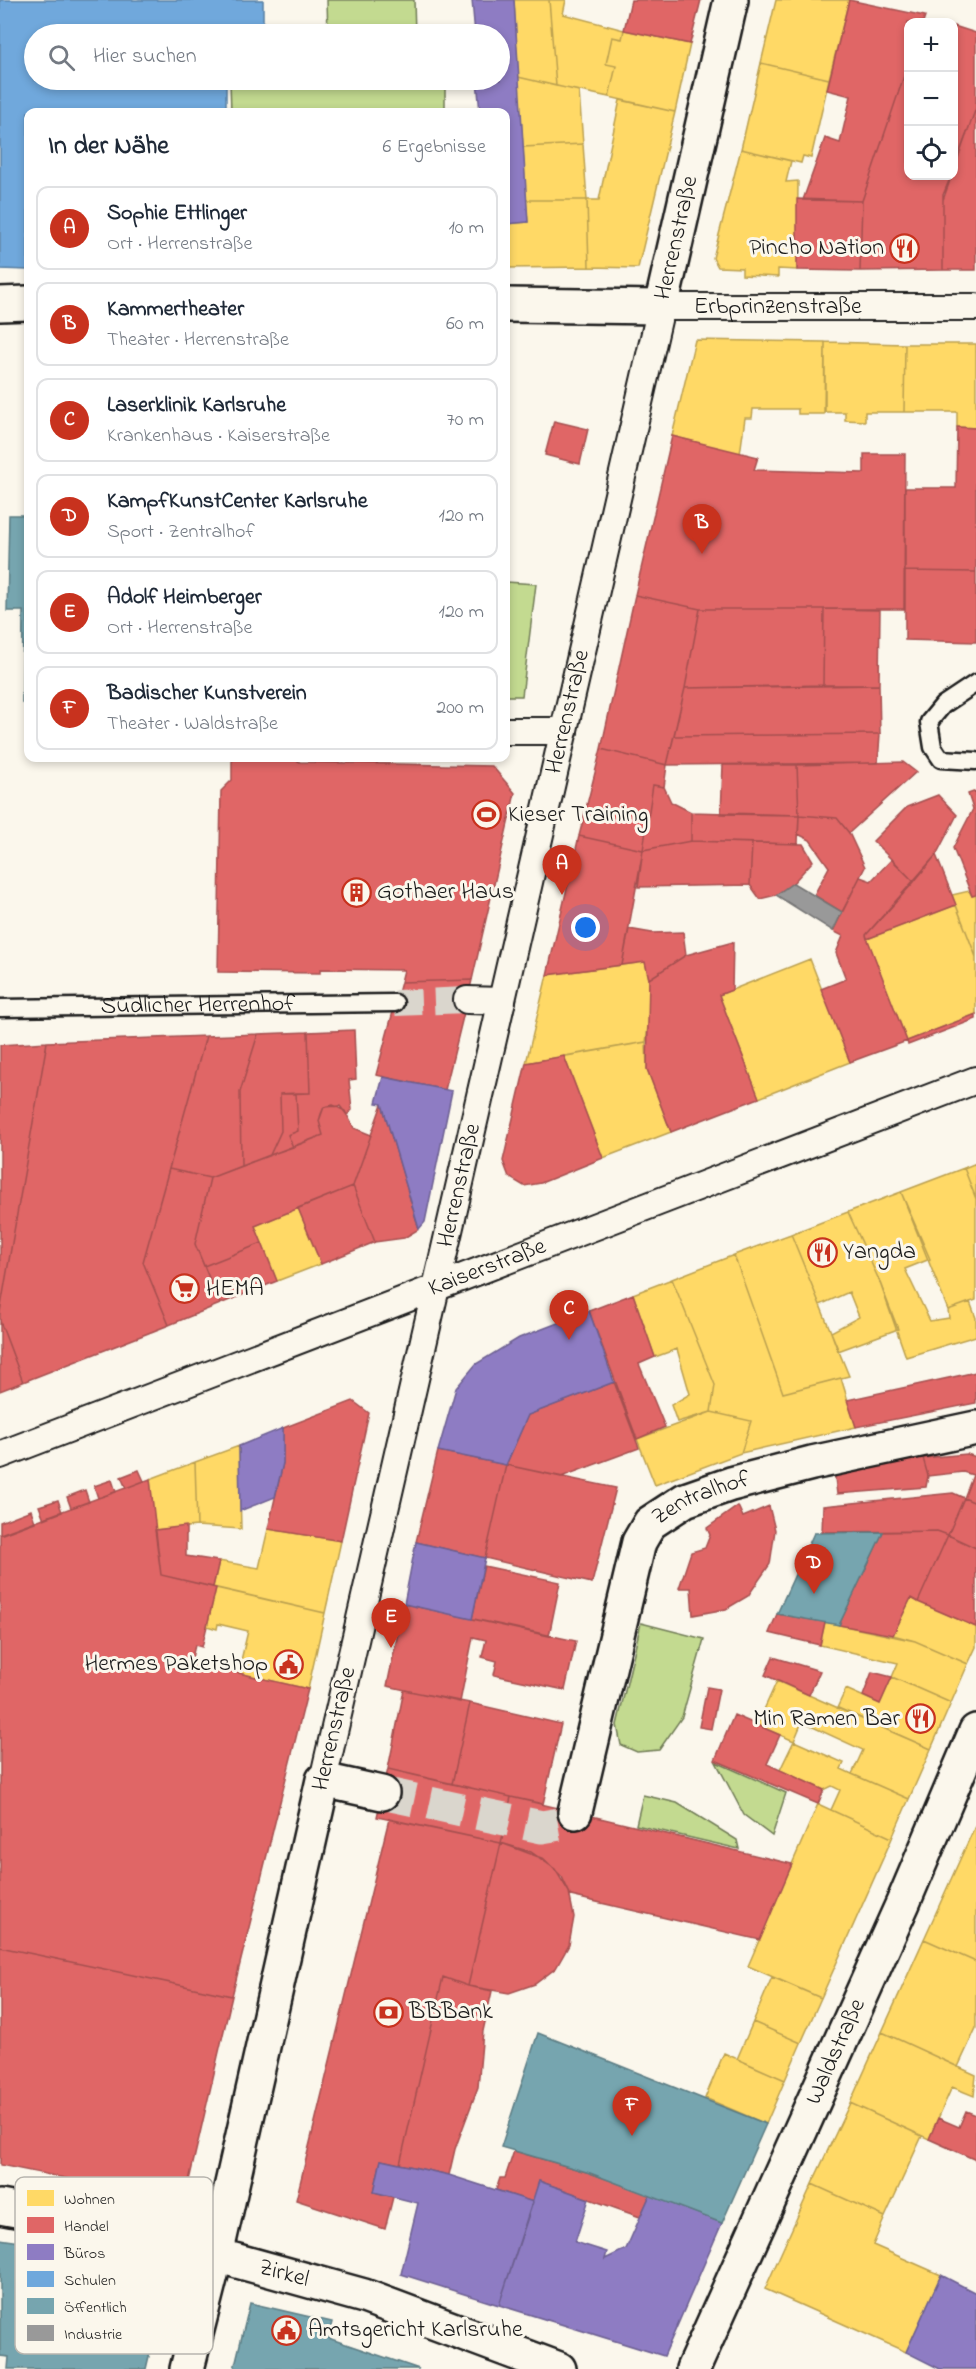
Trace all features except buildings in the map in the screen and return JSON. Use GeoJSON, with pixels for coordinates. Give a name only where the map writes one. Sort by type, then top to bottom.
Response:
{"type":"FeatureCollection","features":[{"type":"Feature","properties":{"kind":"street","name":"Herrenstraße"},"geometry":{"type":"LineString","coordinates":[[213,2266],[731,0]]}},
{"type":"Feature","properties":{"kind":"street"},"geometry":{"type":"LineString","coordinates":[[0,304],[24,303]]}},
{"type":"Feature","properties":{"kind":"street","name":"Erbprinzenstraße"},"geometry":{"type":"LineString","coordinates":[[510,305],[976,307]]}},
{"type":"Feature","properties":{"kind":"street"},"geometry":{"type":"LineString","coordinates":[[510,731],[564,731]]}},
{"type":"Feature","properties":{"kind":"street"},"geometry":{"type":"LineString","coordinates":[[467,1000],[502,1001]]}},
{"type":"Feature","properties":{"kind":"street","name":"Kaiserstraße"},"geometry":{"type":"LineString","coordinates":[[0,1455],[976,1080]]}},
{"type":"Feature","properties":{"kind":"street","name":"Zentralhof"},"geometry":{"type":"LineString","coordinates":[[575,1812],[639,1542],[650,1523],[685,1500],[731,1484],[812,1463],[976,1428]]}},
{"type":"Feature","properties":{"kind":"street","name":"Waldstraße"},"geometry":{"type":"LineString","coordinates":[[693,2369],[898,1914],[976,1731]]}},
{"type":"Feature","properties":{"kind":"street"},"geometry":{"type":"LineString","coordinates":[[323,1780],[382,1793]]}},
{"type":"Feature","properties":{"kind":"street","name":"Zirkel"},"geometry":{"type":"LineString","coordinates":[[0,2207],[15,2210]]}},
{"type":"Feature","properties":{"kind":"street","name":"Zirkel"},"geometry":{"type":"LineString","coordinates":[[213,2254],[364,2296],[560,2369]]}},
{"type":"Feature","properties":{"kind":"street","name":"Herrenstraße"},"geometry":{"type":"LineString","coordinates":[[186,2369],[190,2354]]}},
{"type":"Feature","properties":{"kind":"lane"},"geometry":{"type":"LineString","coordinates":[[976,683],[943,705],[929,722],[933,747],[941,759],[976,761]]}},
{"type":"Feature","properties":{"kind":"lane","name":"Südlicher Herrenhof"},"geometry":{"type":"LineString","coordinates":[[0,1008],[395,1003]]}},
{"type":"Feature","properties":{"kind":"green space"},"geometry":{"type":"Polygon","coordinates":[[[327,0],[414,0],[415,24],[328,24],[327,0]]]}},
{"type":"Feature","properties":{"kind":"green space"},"geometry":{"type":"Polygon","coordinates":[[[230,90],[445,90],[445,108],[231,108],[230,90]]]}},
{"type":"Feature","properties":{"kind":"green space"},"geometry":{"type":"Polygon","coordinates":[[[510,582],[536,584],[522,696],[510,696],[510,582]]]}},
{"type":"Feature","properties":{"kind":"green space"},"geometry":{"type":"Polygon","coordinates":[[[641,1623],[704,1639],[682,1717],[659,1750],[637,1752],[621,1745],[617,1725],[641,1623]]]}},
{"type":"Feature","properties":{"kind":"green space"},"geometry":{"type":"Polygon","coordinates":[[[716,1762],[786,1793],[772,1836],[744,1815],[716,1762]]]}},
{"type":"Feature","properties":{"kind":"green space"},"geometry":{"type":"Polygon","coordinates":[[[643,1795],[677,1803],[737,1840],[739,1849],[636,1825],[643,1795]]]}},
{"type":"Feature","properties":{"kind":"tunnel"},"geometry":{"type":"LineString","coordinates":[[395,1003],[467,1000]]}},
{"type":"Feature","properties":{"kind":"tunnel"},"geometry":{"type":"LineString","coordinates":[[382,1793],[542,1827],[565,1823],[575,1812]]}},
{"type":"Feature","properties":{"kind":"place","name":"Pincho Nation"},"geometry":{"type":"Point","coordinates":[905,248]}},
{"type":"Feature","properties":{"kind":"place","name":"Kammertheater"},"geometry":{"type":"Point","coordinates":[702,554]}},
{"type":"Feature","properties":{"kind":"place","name":"Kieser Training"},"geometry":{"type":"Point","coordinates":[487,815]}},
{"type":"Feature","properties":{"kind":"place","name":"Gothaer Haus"},"geometry":{"type":"Point","coordinates":[356,892]}},
{"type":"Feature","properties":{"kind":"place","name":"Sophie Ettlinger"},"geometry":{"type":"Point","coordinates":[562,895]}},
{"type":"Feature","properties":{"kind":"place","name":"Yangda"},"geometry":{"type":"Point","coordinates":[822,1252]}},
{"type":"Feature","properties":{"kind":"place","name":"HEMA"},"geometry":{"type":"Point","coordinates":[185,1289]}},
{"type":"Feature","properties":{"kind":"place","name":"Laserklinik Karlsruhe"},"geometry":{"type":"Point","coordinates":[569,1340]}},
{"type":"Feature","properties":{"kind":"place","name":"KampfKunstCenter Karlsruhe"},"geometry":{"type":"Point","coordinates":[814,1594]}},
{"type":"Feature","properties":{"kind":"place","name":"Adolf Heimberger"},"geometry":{"type":"Point","coordinates":[391,1648]}},
{"type":"Feature","properties":{"kind":"place","name":"Hermes Paketshop"},"geometry":{"type":"Point","coordinates":[289,1664]}},
{"type":"Feature","properties":{"kind":"place","name":"Min Ramen Bar"},"geometry":{"type":"Point","coordinates":[921,1719]}},
{"type":"Feature","properties":{"kind":"place","name":"BBBank"},"geometry":{"type":"Point","coordinates":[388,2012]}},
{"type":"Feature","properties":{"kind":"place","name":"Badischer Kunstverein"},"geometry":{"type":"Point","coordinates":[632,2136]}},
{"type":"Feature","properties":{"kind":"place","name":"Amtsgericht Karlsruhe"},"geometry":{"type":"Point","coordinates":[287,2330]}}]}
